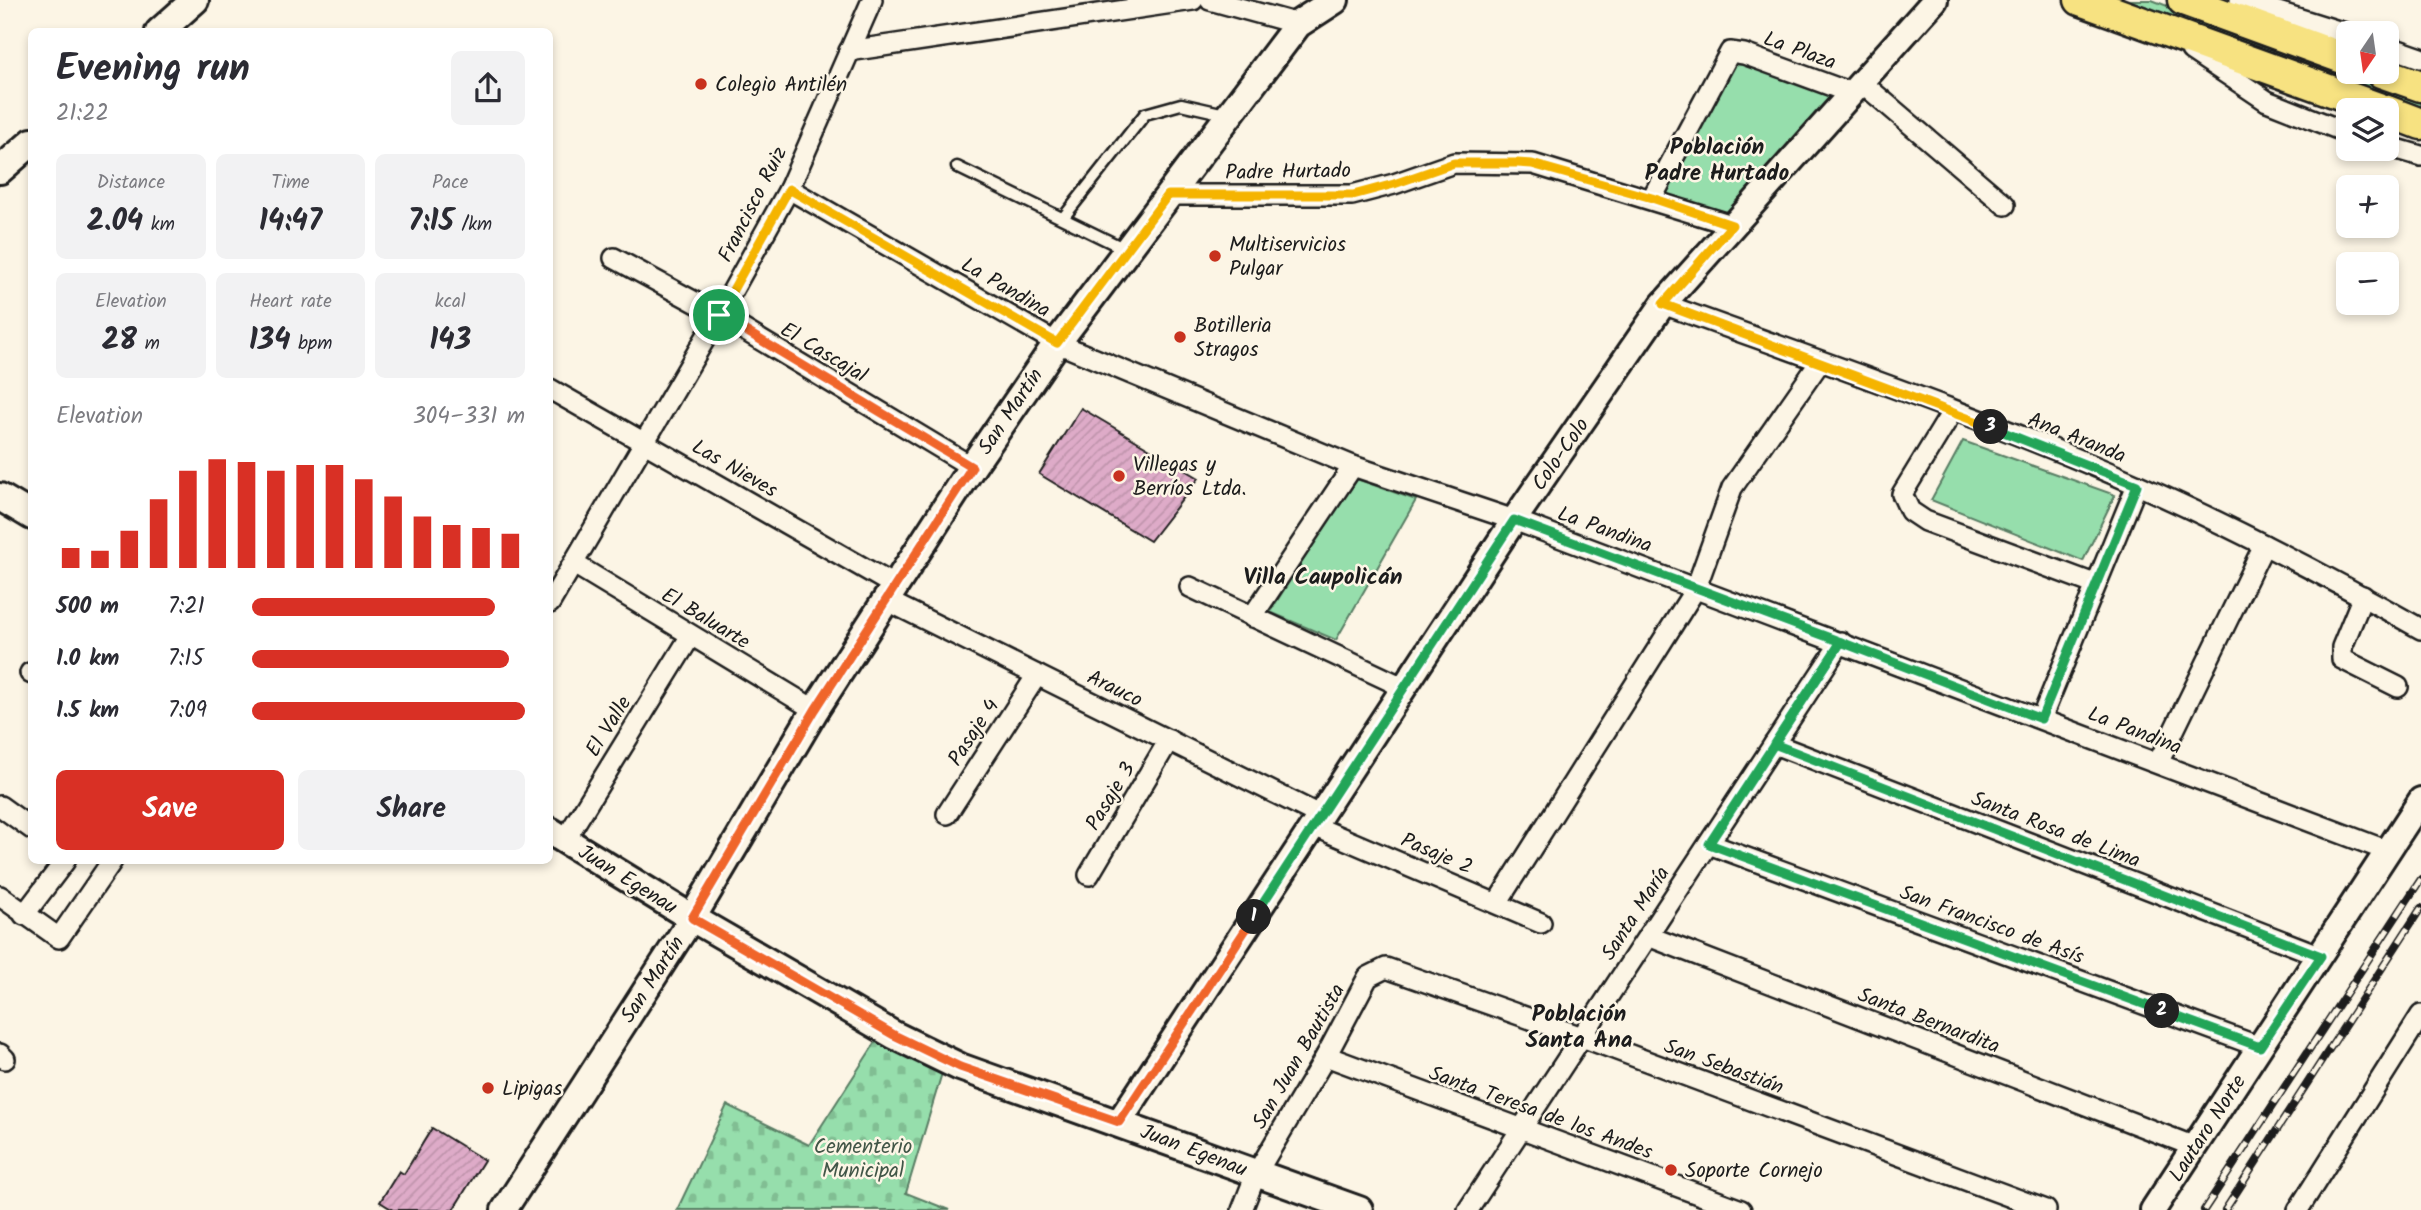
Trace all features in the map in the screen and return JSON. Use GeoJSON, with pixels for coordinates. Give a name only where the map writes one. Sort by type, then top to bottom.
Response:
{"type":"FeatureCollection","features":[{"type":"Feature","properties":{"kind":"main road"},"geometry":{"type":"LineString","coordinates":[[164,28],[195,0]]}},
{"type":"Feature","properties":{"kind":"main road","name":"San Martín"},"geometry":{"type":"LineString","coordinates":[[692,918],[815,710],[972,467],[1057,343],[1297,24],[1335,0]]}},
{"type":"Feature","properties":{"kind":"main road"},"geometry":{"type":"LineString","coordinates":[[2080,0],[2350,98]]}},
{"type":"Feature","properties":{"kind":"main road"},"geometry":{"type":"LineString","coordinates":[[2183,0],[2336,56]]}},
{"type":"Feature","properties":{"kind":"main road"},"geometry":{"type":"LineString","coordinates":[[2399,78],[2421,86]]}},
{"type":"Feature","properties":{"kind":"main road"},"geometry":{"type":"LineString","coordinates":[[2399,116],[2421,124]]}},
{"type":"Feature","properties":{"kind":"main road"},"geometry":{"type":"LineString","coordinates":[[0,170],[28,146]]}},
{"type":"Feature","properties":{"kind":"main road"},"geometry":{"type":"LineString","coordinates":[[0,496],[28,514]]}},
{"type":"Feature","properties":{"kind":"main road","name":"Juan Egenau"},"geometry":{"type":"LineString","coordinates":[[557,835],[692,918],[894,1035],[960,1067],[1359,1210]]}},
{"type":"Feature","properties":{"kind":"street","name":"Francisco Ruiz"},"geometry":{"type":"LineString","coordinates":[[553,598],[719,315],[789,189],[872,0]]}},
{"type":"Feature","properties":{"kind":"street"},"geometry":{"type":"LineString","coordinates":[[849,51],[1193,0]]}},
{"type":"Feature","properties":{"kind":"street"},"geometry":{"type":"LineString","coordinates":[[1210,0],[1297,24]]}},
{"type":"Feature","properties":{"kind":"street","name":"Colo-Colo"},"geometry":{"type":"LineString","coordinates":[[1119,1122],[1514,520],[1663,304],[1935,0]]}},
{"type":"Feature","properties":{"kind":"street"},"geometry":{"type":"LineString","coordinates":[[2241,0],[2336,30]]}},
{"type":"Feature","properties":{"kind":"street"},"geometry":{"type":"LineString","coordinates":[[2158,29],[2267,101],[2336,128]]}},
{"type":"Feature","properties":{"kind":"street"},"geometry":{"type":"LineString","coordinates":[[2399,50],[2421,58]]}},
{"type":"Feature","properties":{"kind":"street","name":"La Plaza"},"geometry":{"type":"LineString","coordinates":[[1652,198],[1730,52],[1856,87],[2005,205]]}},
{"type":"Feature","properties":{"kind":"street"},"geometry":{"type":"LineString","coordinates":[[2399,150],[2421,156]]}},
{"type":"Feature","properties":{"kind":"street","name":"Padre Hurtado"},"geometry":{"type":"LineString","coordinates":[[1168,195],[1353,195],[1454,163],[1517,163],[1532,164],[1652,198],[1732,225]]}},
{"type":"Feature","properties":{"kind":"street","name":"La Pandina"},"geometry":{"type":"LineString","coordinates":[[789,189],[1057,343],[1353,466],[1514,520],[2388,851]]}},
{"type":"Feature","properties":{"kind":"street","name":"El Cascajal"},"geometry":{"type":"LineString","coordinates":[[614,258],[719,315],[972,467]]}},
{"type":"Feature","properties":{"kind":"street","name":"Ana Aranda"},"geometry":{"type":"LineString","coordinates":[[1663,304],[1952,412],[2137,485],[2264,545],[2421,629]]}},
{"type":"Feature","properties":{"kind":"street"},"geometry":{"type":"LineString","coordinates":[[1497,903],[1696,588],[1732,488],[1820,362]]}},
{"type":"Feature","properties":{"kind":"street","name":"Las Nieves"},"geometry":{"type":"LineString","coordinates":[[553,391],[643,442],[892,594]]}},
{"type":"Feature","properties":{"kind":"street"},"geometry":{"type":"LineString","coordinates":[[1952,412],[1902,494],[1910,511],[1925,521],[2094,584]]}},
{"type":"Feature","properties":{"kind":"street"},"geometry":{"type":"LineString","coordinates":[[1252,617],[1353,466]]}},
{"type":"Feature","properties":{"kind":"street"},"geometry":{"type":"LineString","coordinates":[[2041,719],[2094,584],[2137,485]]}},
{"type":"Feature","properties":{"kind":"street"},"geometry":{"type":"LineString","coordinates":[[2158,763],[2264,545]]}},
{"type":"Feature","properties":{"kind":"street","name":"El Baluarte"},"geometry":{"type":"LineString","coordinates":[[574,564],[815,710]]}},
{"type":"Feature","properties":{"kind":"street"},"geometry":{"type":"LineString","coordinates":[[1190,587],[1405,688]]}},
{"type":"Feature","properties":{"kind":"street","name":"Arauco"},"geometry":{"type":"LineString","coordinates":[[892,594],[1037,675],[1169,740],[1318,821]]}},
{"type":"Feature","properties":{"kind":"street"},"geometry":{"type":"LineString","coordinates":[[2363,596],[2342,647],[2343,659],[2398,687]]}},
{"type":"Feature","properties":{"kind":"street","name":"El Valle"},"geometry":{"type":"LineString","coordinates":[[557,835],[691,637]]}},
{"type":"Feature","properties":{"kind":"street","name":"Santa María"},"geometry":{"type":"LineString","coordinates":[[1468,1210],[1841,642]]}},
{"type":"Feature","properties":{"kind":"street","name":"Pasaje 4"},"geometry":{"type":"LineString","coordinates":[[947,814],[1037,675]]}},
{"type":"Feature","properties":{"kind":"street","name":"Pasaje 3"},"geometry":{"type":"LineString","coordinates":[[1090,875],[1169,740]]}},
{"type":"Feature","properties":{"kind":"street","name":"Santa Rosa de Lima"},"geometry":{"type":"LineString","coordinates":[[1774,744],[2321,956]]}},
{"type":"Feature","properties":{"kind":"street","name":"Lautaro Norte"},"geometry":{"type":"LineString","coordinates":[[2153,1210],[2421,800]]}},
{"type":"Feature","properties":{"kind":"street"},"geometry":{"type":"LineString","coordinates":[[0,806],[28,826]]}},
{"type":"Feature","properties":{"kind":"street","name":"Pasaje 2"},"geometry":{"type":"LineString","coordinates":[[1318,821],[1541,923]]}},
{"type":"Feature","properties":{"kind":"street","name":"San Francisco de Asís"},"geometry":{"type":"LineString","coordinates":[[1709,844],[2260,1047]]}},
{"type":"Feature","properties":{"kind":"street"},"geometry":{"type":"LineString","coordinates":[[24,915],[63,864]]}},
{"type":"Feature","properties":{"kind":"street"},"geometry":{"type":"LineString","coordinates":[[0,896],[59,939],[110,864]]}},
{"type":"Feature","properties":{"kind":"street","name":"San Martín"},"geometry":{"type":"LineString","coordinates":[[504,1210],[692,918]]}},
{"type":"Feature","properties":{"kind":"street","name":"Santa Bernardita"},"geometry":{"type":"LineString","coordinates":[[1648,936],[2195,1147]]}},
{"type":"Feature","properties":{"kind":"street","name":"San Sebastián"},"geometry":{"type":"LineString","coordinates":[[1386,968],[1582,1037],[2046,1210]]}},
{"type":"Feature","properties":{"kind":"street","name":"San Juan Bautista"},"geometry":{"type":"LineString","coordinates":[[1242,1210],[1256,1174],[1326,1056],[1368,977],[1386,968]]}},
{"type":"Feature","properties":{"kind":"street"},"geometry":{"type":"LineString","coordinates":[[2298,1210],[2421,1015]]}},
{"type":"Feature","properties":{"kind":"street","name":"Santa Teresa de los Andes"},"geometry":{"type":"LineString","coordinates":[[1326,1056],[1741,1210]]}},
{"type":"Feature","properties":{"kind":"lane"},"geometry":{"type":"LineString","coordinates":[[1063,218],[1145,114],[1181,104],[1229,115]]}},
{"type":"Feature","properties":{"kind":"lane"},"geometry":{"type":"LineString","coordinates":[[957,167],[1127,250]]}},
{"type":"Feature","properties":{"kind":"green space"},"geometry":{"type":"Polygon","coordinates":[[[2108,0],[2152,0],[2336,72],[2336,84],[2373,84],[2421,100],[2421,116],[2399,108],[2399,98],[2372,98],[2108,0]]]}},
{"type":"Feature","properties":{"kind":"green space"},"geometry":{"type":"Polygon","coordinates":[[[1734,58],[1863,101],[1735,221],[1661,197],[1734,58]]]}},
{"type":"Feature","properties":{"kind":"green space"},"geometry":{"type":"Polygon","coordinates":[[[1963,441],[2115,495],[2083,561],[1931,500],[1963,441]]]}},
{"type":"Feature","properties":{"kind":"green space"},"geometry":{"type":"Polygon","coordinates":[[[1354,478],[1416,500],[1336,640],[1270,612],[1354,478]]]}},
{"type":"Feature","properties":{"kind":"green space","name":"Cementerio Municipal"},"geometry":{"type":"Polygon","coordinates":[[[877,1040],[942,1073],[906,1193],[949,1210],[677,1210],[727,1105],[809,1145],[877,1040]]]}},
{"type":"Feature","properties":{"kind":"building","name":"Villegas y Berríos Ltda."},"geometry":{"type":"Polygon","coordinates":[[[1081,408],[1199,478],[1150,541],[1039,474],[1081,408]]]}},
{"type":"Feature","properties":{"kind":"building"},"geometry":{"type":"Polygon","coordinates":[[[432,1128],[484,1160],[453,1210],[393,1210],[380,1202],[399,1171],[404,1174],[432,1128]]]}},
{"type":"Feature","properties":{"kind":"railway"},"geometry":{"type":"LineString","coordinates":[[2204,1210],[2421,879]]}},
{"type":"Feature","properties":{"kind":"railway"},"geometry":{"type":"LineString","coordinates":[[2225,1210],[2421,908]]}},
{"type":"Feature","properties":{"kind":"place","name":"Colegio Antilén"},"geometry":{"type":"Point","coordinates":[701,84]}},
{"type":"Feature","properties":{"kind":"place","name":"Multiservicios Pulgar"},"geometry":{"type":"Point","coordinates":[1215,256]}},
{"type":"Feature","properties":{"kind":"place","name":"Botilleria Stragos"},"geometry":{"type":"Point","coordinates":[1180,337]}},
{"type":"Feature","properties":{"kind":"place","name":"Villegas y Berríos Ltda."},"geometry":{"type":"Point","coordinates":[1119,476]}},
{"type":"Feature","properties":{"kind":"place","name":"Lipigas"},"geometry":{"type":"Point","coordinates":[488,1088]}},
{"type":"Feature","properties":{"kind":"place","name":"Soporte Cornejo"},"geometry":{"type":"Point","coordinates":[1671,1170]}},
{"type":"Feature","properties":{"kind":"district","name":"Población Padre Hurtado"},"geometry":{"type":"Point","coordinates":[1717,159]}},
{"type":"Feature","properties":{"kind":"district","name":"Villa Caupolicán"},"geometry":{"type":"Point","coordinates":[1323,576]}},
{"type":"Feature","properties":{"kind":"district","name":"Población Santa Ana"},"geometry":{"type":"Point","coordinates":[1579,1026]}},
{"type":"Feature","properties":{"kind":"route"},"geometry":{"type":"LineString","coordinates":[[719,315],[789,189],[1057,343],[1168,195],[1353,195],[1454,163],[1517,163],[1532,164],[1652,198],[1732,225],[1663,304],[1952,412],[2137,485],[2094,584],[2041,719],[1841,642],[1774,744],[2321,956],[2260,1047],[1709,844],[1841,642],[1514,520],[1119,1122],[960,1067],[894,1035],[692,918],[815,710],[897,587],[972,467],[719,315]]}}]}
